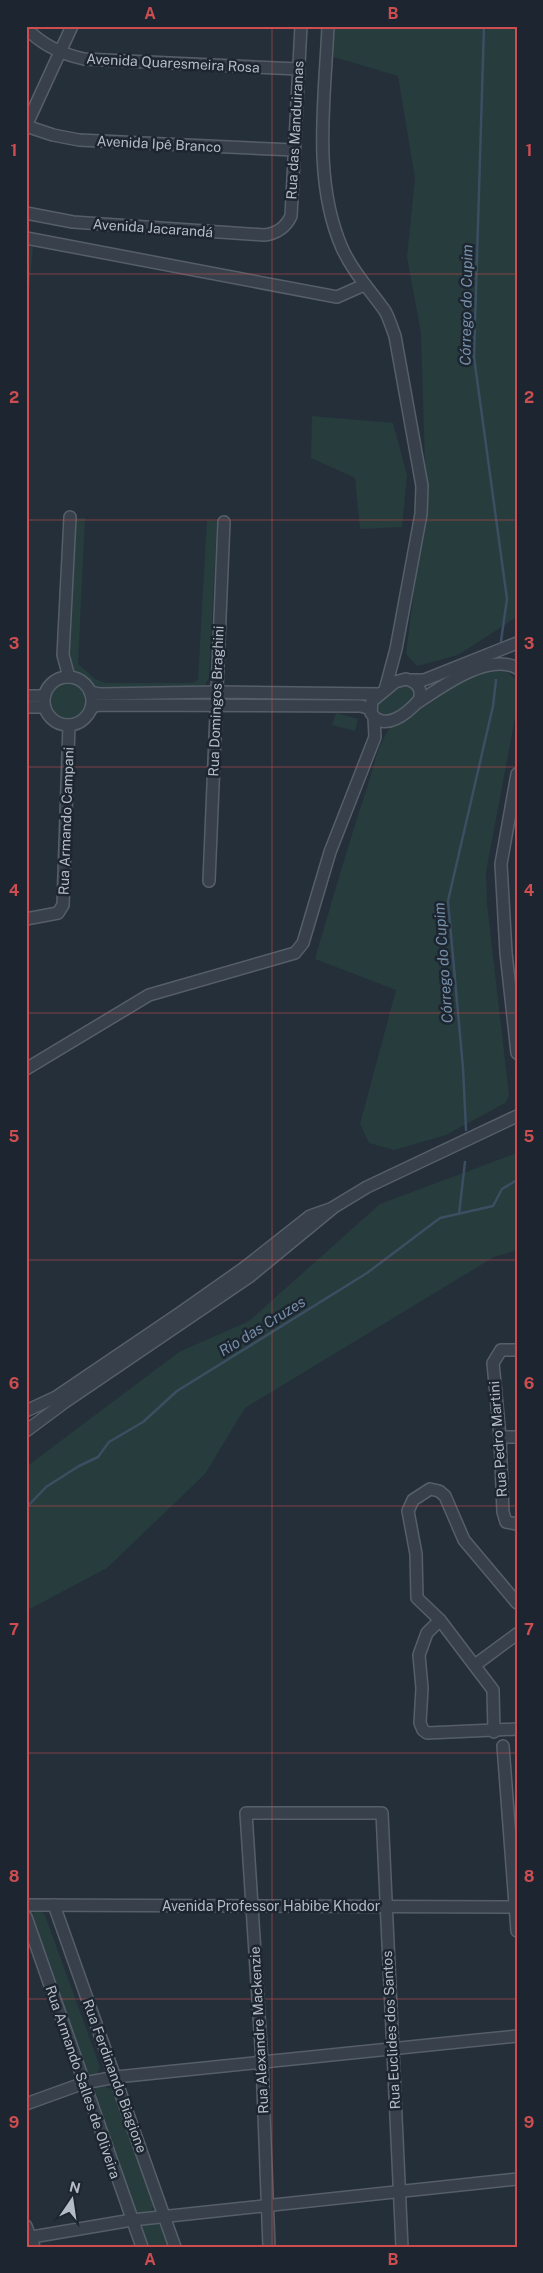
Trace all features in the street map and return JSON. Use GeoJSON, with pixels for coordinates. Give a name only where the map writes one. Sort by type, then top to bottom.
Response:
{"type":"FeatureCollection","features":[{"type":"Feature","properties":{"kind":"street"},"geometry":{"type":"LineString","coordinates":[[26,126],[72,26]]}},
{"type":"Feature","properties":{"kind":"street","name":"Rua das Manduiranas"},"geometry":{"type":"LineString","coordinates":[[280,230],[288,223],[291,216],[301,26]]}},
{"type":"Feature","properties":{"kind":"street"},"geometry":{"type":"LineString","coordinates":[[328,26],[323,168],[332,222],[343,250],[364,285],[386,313],[395,336],[422,486],[421,514],[396,649],[382,692]]}},
{"type":"Feature","properties":{"kind":"street","name":"Avenida Quaresmeira Rosa"},"geometry":{"type":"LineString","coordinates":[[26,28],[45,44],[59,52],[84,59],[298,69]]}},
{"type":"Feature","properties":{"kind":"street","name":"Avenida Ipê Branco"},"geometry":{"type":"LineString","coordinates":[[26,126],[53,135],[79,140],[294,150]]}},
{"type":"Feature","properties":{"kind":"street","name":"Avenida Jacarandá"},"geometry":{"type":"LineString","coordinates":[[26,213],[73,222],[264,235],[280,230]]}},
{"type":"Feature","properties":{"kind":"street"},"geometry":{"type":"LineString","coordinates":[[26,238],[337,297],[364,285]]}},
{"type":"Feature","properties":{"kind":"street"},"geometry":{"type":"LineString","coordinates":[[69,676],[64,655],[70,517]]}},
{"type":"Feature","properties":{"kind":"street","name":"Rua Domingos Braghini"},"geometry":{"type":"LineString","coordinates":[[209,881],[224,522]]}},
{"type":"Feature","properties":{"kind":"street"},"geometry":{"type":"LineString","coordinates":[[375,737],[372,702],[395,682],[424,680],[517,643]]}},
{"type":"Feature","properties":{"kind":"street"},"geometry":{"type":"LineString","coordinates":[[396,649],[398,666],[408,680],[415,682],[420,691],[417,703]]}},
{"type":"Feature","properties":{"kind":"street"},"geometry":{"type":"LineString","coordinates":[[28,1065],[149,994],[295,953],[302,943],[330,852],[375,737],[392,721],[449,681],[493,664],[504,663],[517,668]]}},
{"type":"Feature","properties":{"kind":"street"},"geometry":{"type":"LineString","coordinates":[[26,707],[44,701],[53,682],[69,676],[86,684],[92,701],[90,711]]}},
{"type":"Feature","properties":{"kind":"street"},"geometry":{"type":"LineString","coordinates":[[90,692],[382,692]]}},
{"type":"Feature","properties":{"kind":"street"},"geometry":{"type":"LineString","coordinates":[[26,696],[44,701]]}},
{"type":"Feature","properties":{"kind":"street"},"geometry":{"type":"LineString","coordinates":[[44,701],[52,720],[69,725],[76,724],[92,707],[100,705],[361,706],[382,722],[392,721]]}},
{"type":"Feature","properties":{"kind":"street","name":"Rua Armando Campani"},"geometry":{"type":"LineString","coordinates":[[26,919],[58,913],[63,905],[69,725]]}},
{"type":"Feature","properties":{"kind":"street"},"geometry":{"type":"LineString","coordinates":[[517,774],[501,864],[506,953],[517,1053]]}},
{"type":"Feature","properties":{"kind":"street"},"geometry":{"type":"LineString","coordinates":[[26,1431],[65,1402],[230,1291],[334,1207],[367,1187],[517,1116]]}},
{"type":"Feature","properties":{"kind":"street"},"geometry":{"type":"LineString","coordinates":[[26,1411],[56,1397],[172,1319],[244,1268],[310,1216],[334,1207]]}},
{"type":"Feature","properties":{"kind":"street","name":"Rua Pedro Martini"},"geometry":{"type":"LineString","coordinates":[[511,1523],[503,1512],[500,1437],[493,1363],[496,1356],[502,1350],[517,1350]]}},
{"type":"Feature","properties":{"kind":"street"},"geometry":{"type":"LineString","coordinates":[[500,1437],[517,1437]]}},
{"type":"Feature","properties":{"kind":"street"},"geometry":{"type":"LineString","coordinates":[[494,1732],[493,1690],[440,1620],[417,1598],[416,1554],[408,1518],[410,1505],[413,1500],[430,1489],[439,1491],[445,1496],[464,1540],[517,1603]]}},
{"type":"Feature","properties":{"kind":"street"},"geometry":{"type":"LineString","coordinates":[[440,1620],[427,1633],[419,1655],[422,1688],[420,1727],[427,1733],[494,1732],[517,1729]]}},
{"type":"Feature","properties":{"kind":"street"},"geometry":{"type":"LineString","coordinates":[[475,1665],[517,1634]]}},
{"type":"Feature","properties":{"kind":"street"},"geometry":{"type":"LineString","coordinates":[[503,1746],[513,1812],[517,1931]]}},
{"type":"Feature","properties":{"kind":"street","name":"Rua Alexandre Mackenzie"},"geometry":{"type":"LineString","coordinates":[[269,2247],[262,2062],[246,1813],[382,1813]]}},
{"type":"Feature","properties":{"kind":"street","name":"Rua Euclides dos Santos"},"geometry":{"type":"LineString","coordinates":[[382,1813],[391,2048],[402,2247]]}},
{"type":"Feature","properties":{"kind":"street","name":"Avenida Professor Habibe Khodor"},"geometry":{"type":"LineString","coordinates":[[26,1905],[516,1907]]}},
{"type":"Feature","properties":{"kind":"street","name":"Rua Ferdinando Biagione"},"geometry":{"type":"LineString","coordinates":[[54,1905],[175,2247]]}},
{"type":"Feature","properties":{"kind":"street","name":"Rua Armando Salles de Oliveira"},"geometry":{"type":"LineString","coordinates":[[26,1917],[142,2247]]}},
{"type":"Feature","properties":{"kind":"street"},"geometry":{"type":"LineString","coordinates":[[26,2104],[84,2083],[116,2077],[517,2036]]}},
{"type":"Feature","properties":{"kind":"street"},"geometry":{"type":"LineString","coordinates":[[29,2237],[132,2220],[517,2179]]}},
{"type":"Feature","properties":{"kind":"green space"},"geometry":{"type":"Polygon","coordinates":[[[334,26],[517,26],[517,617],[458,655],[417,666],[406,654],[426,497],[421,333],[407,257],[415,178],[398,76],[334,57],[334,26]]]}},
{"type":"Feature","properties":{"kind":"green space"},"geometry":{"type":"Polygon","coordinates":[[[26,246],[33,247],[26,326],[26,246]]]}},
{"type":"Feature","properties":{"kind":"green space"},"geometry":{"type":"Polygon","coordinates":[[[312,416],[393,423],[407,475],[402,527],[360,529],[355,478],[311,458],[312,416]]]}},
{"type":"Feature","properties":{"kind":"green space"},"geometry":{"type":"Polygon","coordinates":[[[75,518],[85,518],[78,664],[95,679],[106,683],[192,683],[198,680],[207,520],[217,521],[209,678],[203,688],[95,690],[71,672],[67,662],[75,518]]]}},
{"type":"Feature","properties":{"kind":"green space"},"geometry":{"type":"Polygon","coordinates":[[[503,668],[517,681],[517,707],[486,872],[487,904],[509,1095],[505,1103],[446,1135],[394,1150],[369,1143],[360,1124],[396,990],[315,959],[376,759],[388,731],[409,712],[441,692],[491,670],[503,668]]]}},
{"type":"Feature","properties":{"kind":"green space"},"geometry":{"type":"Polygon","coordinates":[[[71,680],[78,683],[84,689],[87,700],[86,708],[78,717],[71,720],[63,720],[56,717],[48,708],[47,696],[50,689],[59,681],[71,680]]]}},
{"type":"Feature","properties":{"kind":"green space"},"geometry":{"type":"Polygon","coordinates":[[[402,684],[414,687],[415,696],[413,699],[391,715],[385,716],[376,712],[376,702],[402,684]]]}},
{"type":"Feature","properties":{"kind":"green space"},"geometry":{"type":"Polygon","coordinates":[[[336,713],[358,719],[355,731],[332,725],[336,713]]]}},
{"type":"Feature","properties":{"kind":"green space"},"geometry":{"type":"Polygon","coordinates":[[[517,1153],[517,1250],[494,1257],[245,1408],[205,1474],[107,1568],[26,1611],[26,1467],[179,1352],[249,1321],[380,1204],[517,1153]]]}},
{"type":"Feature","properties":{"kind":"green space"},"geometry":{"type":"Polygon","coordinates":[[[35,1911],[40,1911],[45,1915],[100,2067],[97,2075],[88,2076],[29,1916],[35,1911]]]}},
{"type":"Feature","properties":{"kind":"green space"},"geometry":{"type":"Polygon","coordinates":[[[102,2085],[112,2090],[154,2206],[150,2213],[142,2214],[135,2211],[94,2092],[96,2088],[102,2085]]]}},
{"type":"Feature","properties":{"kind":"green space"},"geometry":{"type":"Polygon","coordinates":[[[145,2223],[157,2223],[160,2225],[168,2247],[147,2247],[141,2230],[145,2223]]]}},
{"type":"Feature","properties":{"kind":"waterway","name":"Córrego do Cupim"},"geometry":{"type":"LineString","coordinates":[[484,26],[474,357],[507,599],[501,641]]}},
{"type":"Feature","properties":{"kind":"waterway","name":"Córrego do Cupim"},"geometry":{"type":"LineString","coordinates":[[466,1130],[463,1068],[448,901],[493,706],[496,680]]}},
{"type":"Feature","properties":{"kind":"waterway"},"geometry":{"type":"LineString","coordinates":[[459,1214],[465,1162]]}},
{"type":"Feature","properties":{"kind":"waterway","name":"Rio das Cruzes"},"geometry":{"type":"LineString","coordinates":[[26,1508],[46,1487],[79,1466],[98,1457],[109,1442],[143,1422],[177,1391],[367,1273],[440,1218],[493,1206],[502,1189],[517,1180]]}}]}
